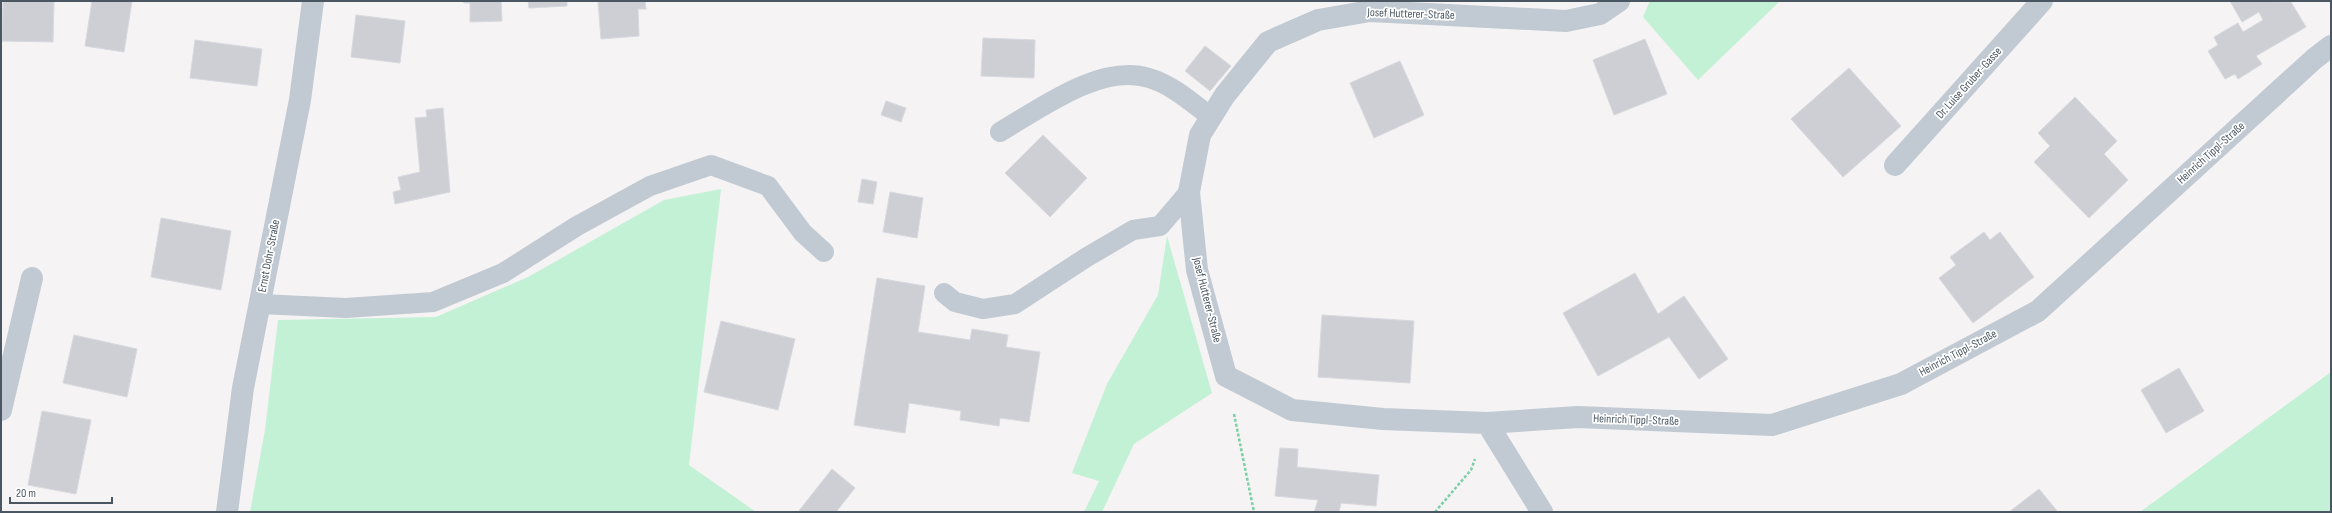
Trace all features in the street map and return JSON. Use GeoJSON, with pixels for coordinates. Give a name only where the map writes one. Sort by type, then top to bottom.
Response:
{"type":"FeatureCollection","features":[{"type":"Feature","properties":{"kind":"street","name":"Ernst Dohr-Straße"},"geometry":{"type":"LineString","coordinates":[[227,512],[243,388],[300,100],[313,1]]}},
{"type":"Feature","properties":{"kind":"street","name":"Josef Hutterer-Straße"},"geometry":{"type":"LineString","coordinates":[[1226,376],[1197,270],[1190,192],[1200,135],[1225,95],[1268,42],[1318,20],[1370,11],[1566,22],[1600,14],[1619,1]]}},
{"type":"Feature","properties":{"kind":"street","name":"Dr. Luise Gruber-Gasse"},"geometry":{"type":"LineString","coordinates":[[1896,165],[2042,1]]}},
{"type":"Feature","properties":{"kind":"street","name":"Heinrich Tippl-Straße"},"geometry":{"type":"LineString","coordinates":[[1487,423],[1578,417],[1772,426],[1901,384],[2038,311],[2308,64],[2331,46]]}},
{"type":"Feature","properties":{"kind":"street"},"geometry":{"type":"LineString","coordinates":[[1,410],[32,278]]}},
{"type":"Feature","properties":{"kind":"street"},"geometry":{"type":"LineString","coordinates":[[1226,376],[1292,410],[1383,419],[1487,423],[1542,512]]}},
{"type":"Feature","properties":{"kind":"lane"},"geometry":{"type":"LineString","coordinates":[[1000,132],[1080,87],[1117,75],[1149,78],[1175,90],[1211,117]]}},
{"type":"Feature","properties":{"kind":"lane"},"geometry":{"type":"LineString","coordinates":[[260,304],[346,308],[433,302],[503,273],[577,226],[650,186],[711,165],[768,186],[803,232],[824,252]]}},
{"type":"Feature","properties":{"kind":"lane"},"geometry":{"type":"LineString","coordinates":[[944,293],[954,302],[983,309],[1014,304],[1087,256],[1133,230],[1160,226],[1190,192]]}},
{"type":"Feature","properties":{"kind":"path"},"geometry":{"type":"LineString","coordinates":[[1226,376],[1254,512]]}},
{"type":"Feature","properties":{"kind":"path"},"geometry":{"type":"LineString","coordinates":[[1435,512],[1471,470],[1487,423]]}},
{"type":"Feature","properties":{"kind":"green space"},"geometry":{"type":"Polygon","coordinates":[[[1650,1],[1780,1],[1698,80],[1643,17],[1650,1]]]}},
{"type":"Feature","properties":{"kind":"green space"},"geometry":{"type":"Polygon","coordinates":[[[721,189],[689,465],[756,512],[250,512],[265,430],[278,320],[436,317],[528,277],[664,200],[721,189]]]}},
{"type":"Feature","properties":{"kind":"green space"},"geometry":{"type":"Polygon","coordinates":[[[1167,236],[1212,393],[1134,444],[1102,512],[1084,512],[1099,481],[1072,473],[1107,384],[1158,295],[1167,236]]]}},
{"type":"Feature","properties":{"kind":"green space"},"geometry":{"type":"Polygon","coordinates":[[[2331,372],[2331,512],[2140,512],[2331,372]]]}},
{"type":"Feature","properties":{"kind":"building"},"geometry":{"type":"Polygon","coordinates":[[[3,1],[54,1],[53,42],[2,41],[3,1]]]}},
{"type":"Feature","properties":{"kind":"building"},"geometry":{"type":"Polygon","coordinates":[[[92,1],[132,1],[124,52],[85,46],[92,1]]]}},
{"type":"Feature","properties":{"kind":"building"},"geometry":{"type":"Polygon","coordinates":[[[463,1],[501,1],[502,21],[470,22],[470,3],[464,3],[463,1]]]}},
{"type":"Feature","properties":{"kind":"building"},"geometry":{"type":"Polygon","coordinates":[[[528,1],[567,1],[567,6],[529,8],[528,1]]]}},
{"type":"Feature","properties":{"kind":"building"},"geometry":{"type":"Polygon","coordinates":[[[598,1],[645,1],[646,9],[638,9],[639,36],[601,39],[598,1]]]}},
{"type":"Feature","properties":{"kind":"building"},"geometry":{"type":"Polygon","coordinates":[[[2230,1],[2291,2],[2306,27],[2256,56],[2262,64],[2238,79],[2235,74],[2225,79],[2208,51],[2218,45],[2214,37],[2238,23],[2243,32],[2263,20],[2259,12],[2242,22],[2230,1]]]}},
{"type":"Feature","properties":{"kind":"building"},"geometry":{"type":"Polygon","coordinates":[[[356,15],[405,21],[400,63],[351,57],[356,15]]]}},
{"type":"Feature","properties":{"kind":"building"},"geometry":{"type":"Polygon","coordinates":[[[983,38],[1035,40],[1034,78],[981,76],[983,38]]]}},
{"type":"Feature","properties":{"kind":"building"},"geometry":{"type":"Polygon","coordinates":[[[1645,39],[1667,94],[1614,115],[1593,60],[1645,39]]]}},
{"type":"Feature","properties":{"kind":"building"},"geometry":{"type":"Polygon","coordinates":[[[195,40],[262,49],[257,86],[190,78],[195,40]]]}},
{"type":"Feature","properties":{"kind":"building"},"geometry":{"type":"Polygon","coordinates":[[[1205,46],[1231,66],[1210,91],[1185,71],[1205,46]]]}},
{"type":"Feature","properties":{"kind":"building"},"geometry":{"type":"Polygon","coordinates":[[[1400,61],[1424,115],[1374,138],[1350,83],[1400,61]]]}},
{"type":"Feature","properties":{"kind":"building"},"geometry":{"type":"Polygon","coordinates":[[[1849,68],[1901,126],[1843,177],[1791,119],[1849,68]]]}},
{"type":"Feature","properties":{"kind":"building"},"geometry":{"type":"Polygon","coordinates":[[[2075,97],[2117,141],[2104,154],[2128,180],[2089,218],[2034,162],[2050,146],[2038,133],[2075,97]]]}},
{"type":"Feature","properties":{"kind":"building"},"geometry":{"type":"Polygon","coordinates":[[[886,101],[906,108],[901,122],[881,115],[886,101]]]}},
{"type":"Feature","properties":{"kind":"building"},"geometry":{"type":"Polygon","coordinates":[[[443,108],[450,192],[395,204],[393,192],[401,190],[398,177],[420,172],[415,118],[427,117],[426,110],[443,108]]]}},
{"type":"Feature","properties":{"kind":"building"},"geometry":{"type":"Polygon","coordinates":[[[1043,135],[1087,178],[1050,217],[1005,173],[1043,135]]]}},
{"type":"Feature","properties":{"kind":"building"},"geometry":{"type":"Polygon","coordinates":[[[862,179],[877,182],[873,204],[858,202],[862,179]]]}},
{"type":"Feature","properties":{"kind":"building"},"geometry":{"type":"Polygon","coordinates":[[[890,192],[923,198],[917,238],[883,232],[890,192]]]}},
{"type":"Feature","properties":{"kind":"building"},"geometry":{"type":"Polygon","coordinates":[[[161,218],[231,231],[221,290],[151,277],[161,218]]]}},
{"type":"Feature","properties":{"kind":"building"},"geometry":{"type":"Polygon","coordinates":[[[1984,232],[1990,240],[2000,232],[2034,277],[1973,323],[1939,278],[1956,265],[1950,257],[1984,232]]]}},
{"type":"Feature","properties":{"kind":"building"},"geometry":{"type":"Polygon","coordinates":[[[1635,273],[1658,314],[1684,296],[1728,359],[1699,379],[1669,337],[1598,376],[1563,313],[1635,273]]]}},
{"type":"Feature","properties":{"kind":"building"},"geometry":{"type":"Polygon","coordinates":[[[877,278],[925,286],[918,332],[970,340],[972,329],[1008,335],[1006,347],[1040,352],[1029,422],[1000,418],[999,426],[960,420],[961,411],[909,403],[905,433],[854,425],[877,278]]]}},
{"type":"Feature","properties":{"kind":"building"},"geometry":{"type":"Polygon","coordinates":[[[1322,315],[1414,321],[1410,383],[1318,377],[1322,315]]]}},
{"type":"Feature","properties":{"kind":"building"},"geometry":{"type":"Polygon","coordinates":[[[721,321],[795,339],[778,410],[704,392],[721,321]]]}},
{"type":"Feature","properties":{"kind":"building"},"geometry":{"type":"Polygon","coordinates":[[[74,335],[137,349],[127,397],[63,383],[74,335]]]}},
{"type":"Feature","properties":{"kind":"building"},"geometry":{"type":"Polygon","coordinates":[[[2179,368],[2204,411],[2166,433],[2141,390],[2179,368]]]}},
{"type":"Feature","properties":{"kind":"building"},"geometry":{"type":"Polygon","coordinates":[[[42,411],[91,420],[76,494],[28,485],[42,411]]]}},
{"type":"Feature","properties":{"kind":"building"},"geometry":{"type":"Polygon","coordinates":[[[1280,448],[1298,449],[1297,467],[1379,475],[1376,506],[1341,503],[1339,512],[1314,512],[1318,500],[1275,496],[1280,448]]]}},
{"type":"Feature","properties":{"kind":"building"},"geometry":{"type":"Polygon","coordinates":[[[832,469],[855,488],[836,512],[798,512],[832,469]]]}},
{"type":"Feature","properties":{"kind":"building"},"geometry":{"type":"Polygon","coordinates":[[[2039,489],[2058,512],[2009,512],[2039,489]]]}}]}
